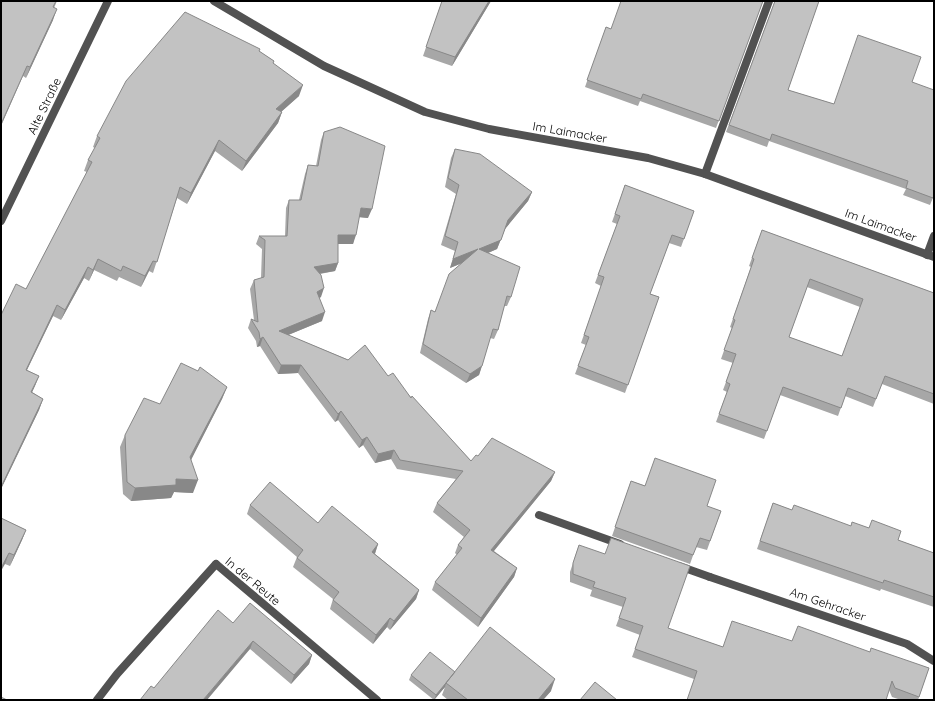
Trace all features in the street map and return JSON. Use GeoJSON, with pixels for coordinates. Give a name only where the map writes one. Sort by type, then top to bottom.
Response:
{"type":"FeatureCollection","features":[{"type":"Feature","properties":{"kind":"street","name":"Alte Straße"},"geometry":{"type":"LineString","coordinates":[[1,221],[108,1]]}},
{"type":"Feature","properties":{"kind":"street","name":"Im Laimacker"},"geometry":{"type":"LineString","coordinates":[[214,1],[324,66],[425,112],[489,129],[648,158],[705,174],[930,256]]}},
{"type":"Feature","properties":{"kind":"street"},"geometry":{"type":"LineString","coordinates":[[705,174],[769,1]]}},
{"type":"Feature","properties":{"kind":"street"},"geometry":{"type":"LineString","coordinates":[[930,256],[934,236]]}},
{"type":"Feature","properties":{"kind":"street"},"geometry":{"type":"LineString","coordinates":[[540,515],[629,548]]}},
{"type":"Feature","properties":{"kind":"street","name":"In der Reute"},"geometry":{"type":"LineString","coordinates":[[97,700],[117,674],[216,564],[377,700]]}},
{"type":"Feature","properties":{"kind":"street","name":"Am Gehracker"},"geometry":{"type":"LineString","coordinates":[[673,564],[907,644],[934,661]]}},
{"type":"Feature","properties":{"kind":"building"},"geometry":{"type":"Polygon","coordinates":[[[1,1],[56,1],[53,7],[57,9],[30,67],[27,66],[1,124],[1,1]]]}},
{"type":"Feature","properties":{"kind":"building"},"geometry":{"type":"Polygon","coordinates":[[[442,1],[489,1],[455,57],[426,47],[442,1]]]}},
{"type":"Feature","properties":{"kind":"building"},"geometry":{"type":"Polygon","coordinates":[[[621,1],[763,1],[719,121],[643,94],[641,99],[587,80],[606,27],[611,29],[621,1]]]}},
{"type":"Feature","properties":{"kind":"building"},"geometry":{"type":"Polygon","coordinates":[[[775,1],[819,1],[788,90],[834,104],[858,35],[921,57],[912,82],[934,90],[933,198],[906,188],[908,181],[772,134],[770,140],[729,125],[775,1]]]}},
{"type":"Feature","properties":{"kind":"building"},"geometry":{"type":"Polygon","coordinates":[[[185,12],[260,49],[259,51],[274,61],[273,63],[303,85],[276,109],[282,112],[246,161],[219,140],[191,193],[180,187],[157,262],[153,261],[145,276],[123,266],[121,271],[98,259],[93,270],[88,267],[65,310],[57,305],[26,370],[39,376],[31,392],[43,399],[1,487],[1,315],[16,284],[26,289],[92,162],[88,160],[100,138],[97,136],[126,81],[185,12]]]}},
{"type":"Feature","properties":{"kind":"building"},"geometry":{"type":"Polygon","coordinates":[[[340,127],[385,146],[372,209],[361,208],[356,235],[338,235],[338,263],[314,267],[321,275],[324,288],[317,292],[325,312],[279,331],[348,360],[365,345],[388,376],[393,373],[411,398],[412,396],[471,461],[476,455],[478,456],[492,438],[555,472],[491,550],[517,568],[481,618],[435,582],[462,548],[458,545],[470,530],[437,503],[463,471],[400,460],[394,450],[378,454],[367,437],[362,440],[341,411],[338,414],[301,365],[281,365],[263,337],[260,339],[259,332],[251,319],[258,322],[254,280],[264,277],[265,240],[259,236],[287,236],[289,200],[301,200],[308,165],[318,166],[324,132],[340,127]]]}},
{"type":"Feature","properties":{"kind":"building"},"geometry":{"type":"Polygon","coordinates":[[[455,149],[480,154],[532,192],[508,220],[501,240],[479,249],[520,267],[511,297],[507,296],[498,330],[493,329],[482,366],[470,374],[423,344],[431,310],[435,312],[449,274],[478,249],[453,259],[458,242],[445,236],[459,185],[448,178],[455,149]]]}},
{"type":"Feature","properties":{"kind":"building"},"geometry":{"type":"Polygon","coordinates":[[[625,185],[694,211],[684,239],[672,235],[650,294],[659,297],[628,385],[578,366],[589,337],[584,335],[604,277],[598,275],[620,216],[615,214],[625,185]]]}},
{"type":"Feature","properties":{"kind":"building"},"geometry":{"type":"Polygon","coordinates":[[[762,230],[934,293],[934,394],[885,376],[876,399],[848,388],[841,408],[783,387],[767,431],[719,414],[730,384],[726,382],[736,354],[724,350],[754,259],[752,258],[762,230]],[[810,279],[789,337],[842,356],[863,299],[810,279]]]}},
{"type":"Feature","properties":{"kind":"building"},"geometry":{"type":"Polygon","coordinates":[[[181,363],[198,371],[200,367],[227,387],[190,457],[198,480],[176,479],[176,485],[135,488],[127,482],[125,435],[144,398],[160,404],[181,363]]]}},
{"type":"Feature","properties":{"kind":"building"},"geometry":{"type":"Polygon","coordinates":[[[655,458],[716,480],[707,506],[721,511],[710,541],[700,538],[693,555],[615,527],[631,481],[645,486],[655,458]]]}},
{"type":"Feature","properties":{"kind":"building"},"geometry":{"type":"Polygon","coordinates":[[[270,482],[318,523],[332,506],[378,544],[372,552],[419,590],[394,621],[390,618],[376,635],[333,600],[339,592],[297,558],[303,550],[250,505],[270,482]]]}},
{"type":"Feature","properties":{"kind":"building"},"geometry":{"type":"Polygon","coordinates":[[[773,503],[792,510],[794,505],[851,526],[852,522],[869,528],[872,520],[901,531],[898,540],[934,553],[934,597],[884,580],[883,583],[760,541],[773,503]]]}},
{"type":"Feature","properties":{"kind":"building"},"geometry":{"type":"Polygon","coordinates":[[[1,518],[26,530],[14,555],[9,553],[1,568],[1,518]]]}},
{"type":"Feature","properties":{"kind":"building"},"geometry":{"type":"Polygon","coordinates":[[[611,538],[690,566],[668,628],[723,647],[732,621],[792,641],[798,626],[870,652],[871,648],[929,668],[919,697],[895,688],[892,681],[886,700],[687,700],[697,671],[635,649],[643,626],[619,618],[626,598],[593,587],[595,582],[573,574],[573,563],[579,545],[605,554],[611,538]]]}},
{"type":"Feature","properties":{"kind":"building"},"geometry":{"type":"Polygon","coordinates":[[[250,603],[312,655],[294,675],[253,641],[203,700],[140,700],[151,686],[154,688],[218,610],[233,623],[250,603]]]}},
{"type":"Feature","properties":{"kind":"building"},"geometry":{"type":"Polygon","coordinates":[[[490,627],[555,679],[538,700],[468,700],[446,683],[490,627]]]}},
{"type":"Feature","properties":{"kind":"building"},"geometry":{"type":"Polygon","coordinates":[[[430,652],[455,672],[436,695],[411,675],[430,652]]]}},
{"type":"Feature","properties":{"kind":"building"},"geometry":{"type":"Polygon","coordinates":[[[595,682],[617,700],[580,700],[595,682]]]}}]}
